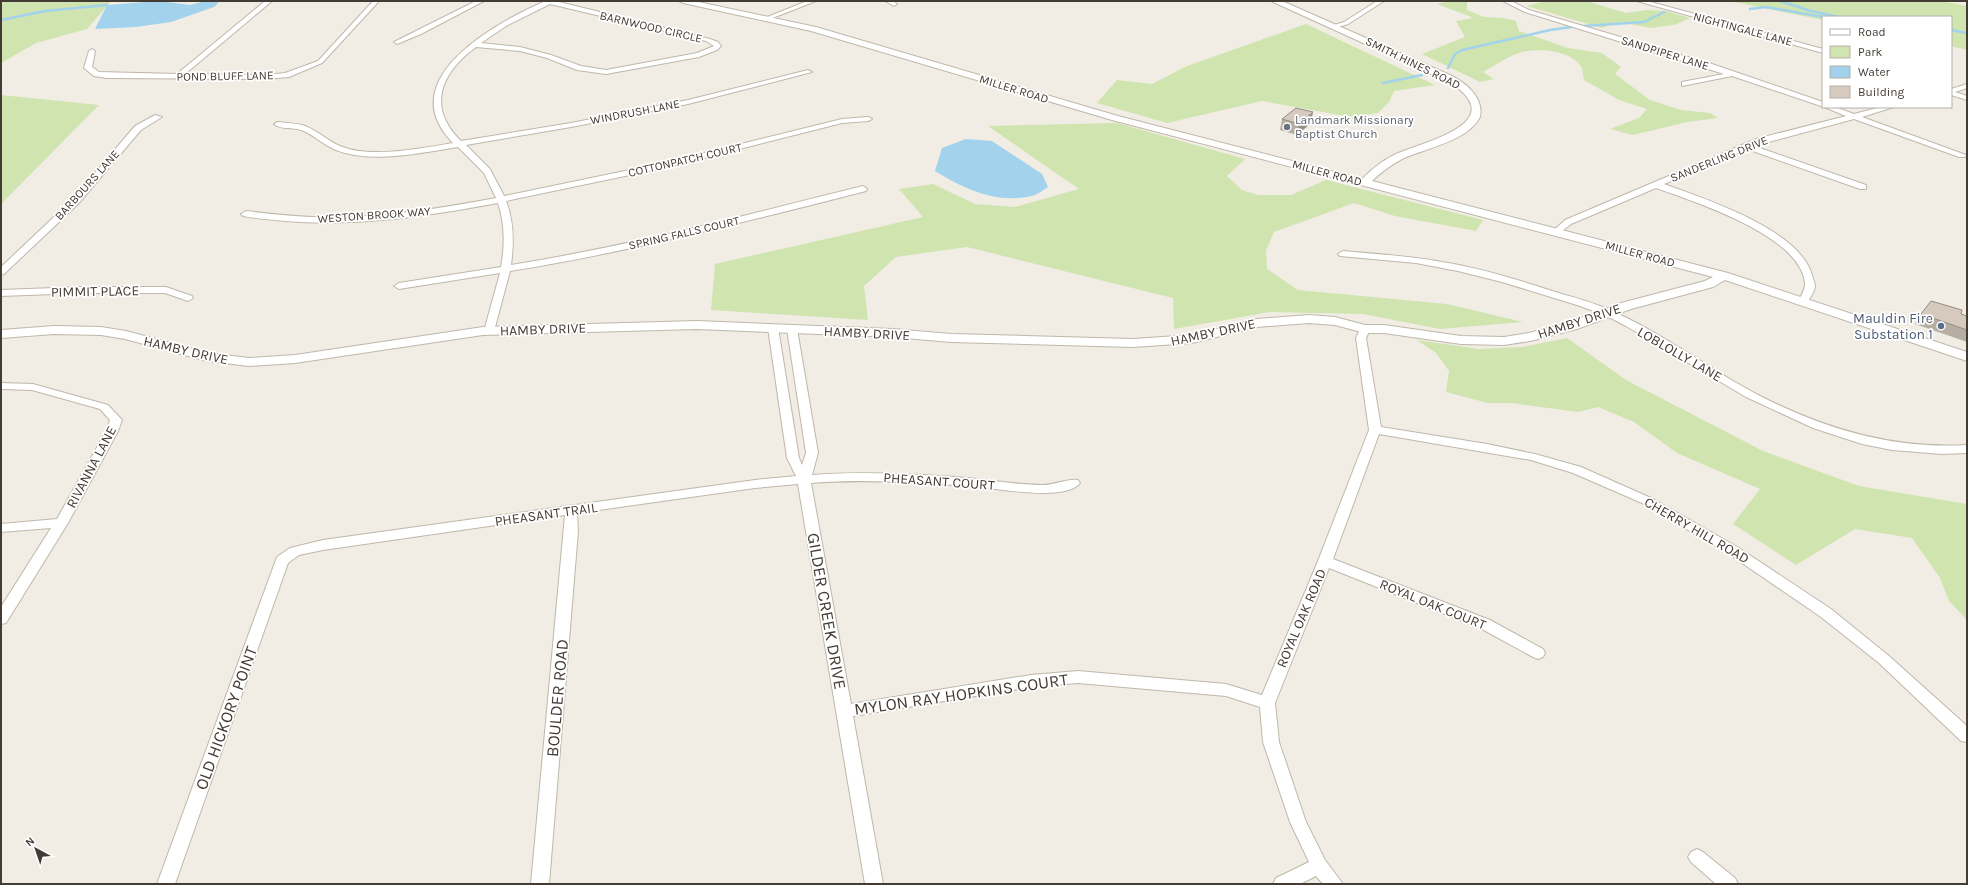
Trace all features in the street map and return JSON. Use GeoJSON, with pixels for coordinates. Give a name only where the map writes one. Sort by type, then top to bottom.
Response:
{"type":"FeatureCollection","features":[{"type":"Feature","properties":{"kind":"street"},"geometry":{"type":"LineString","coordinates":[[178,77],[261,6],[269,1]]}},
{"type":"Feature","properties":{"kind":"street","name":"POND BLUFF LANE"},"geometry":{"type":"LineString","coordinates":[[92,51],[88,68],[97,74],[119,77],[266,77],[304,69],[320,62],[376,1]]}},
{"type":"Feature","properties":{"kind":"street"},"geometry":{"type":"LineString","coordinates":[[397,42],[418,34],[447,17],[481,1]]}},
{"type":"Feature","properties":{"kind":"street"},"geometry":{"type":"LineString","coordinates":[[489,331],[504,270],[509,236],[505,208],[496,185],[487,170],[461,146],[449,132],[441,118],[437,104],[438,88],[450,68],[476,45],[517,17],[548,1]]}},
{"type":"Feature","properties":{"kind":"street","name":"BARNWOOD CIRCLE"},"geometry":{"type":"LineString","coordinates":[[476,45],[520,49],[549,56],[580,68],[606,72],[699,55],[715,49],[718,46],[716,43],[708,40],[548,1]]}},
{"type":"Feature","properties":{"kind":"street","name":"MILLER ROAD"},"geometry":{"type":"LineString","coordinates":[[683,1],[768,18],[832,34],[1115,118],[1724,276],[1803,301],[1967,357]]}},
{"type":"Feature","properties":{"kind":"street"},"geometry":{"type":"LineString","coordinates":[[768,18],[813,1]]}},
{"type":"Feature","properties":{"kind":"street","name":"SMITH HINES ROAD"},"geometry":{"type":"LineString","coordinates":[[1275,1],[1457,82],[1473,98],[1477,109],[1474,120],[1469,126],[1457,134],[1394,158],[1378,168],[1364,183]]}},
{"type":"Feature","properties":{"kind":"street"},"geometry":{"type":"LineString","coordinates":[[1334,26],[1346,23],[1381,1]]}},
{"type":"Feature","properties":{"kind":"street","name":"SANDPIPER LANE"},"geometry":{"type":"LineString","coordinates":[[1506,1],[1518,8],[1540,16],[1733,73],[1822,105]]}},
{"type":"Feature","properties":{"kind":"street","name":"NIGHTINGALE LANE"},"geometry":{"type":"LineString","coordinates":[[1640,1],[1822,51]]}},
{"type":"Feature","properties":{"kind":"street","name":"WINDRUSH LANE"},"geometry":{"type":"LineString","coordinates":[[278,124],[303,128],[338,148],[353,152],[385,154],[407,153],[461,146],[688,102],[808,72]]}},
{"type":"Feature","properties":{"kind":"street"},"geometry":{"type":"LineString","coordinates":[[1685,84],[1733,73]]}},
{"type":"Feature","properties":{"kind":"street"},"geometry":{"type":"LineString","coordinates":[[1952,92],[1967,86]]}},
{"type":"Feature","properties":{"kind":"street"},"geometry":{"type":"LineString","coordinates":[[1952,92],[1967,98]]}},
{"type":"Feature","properties":{"kind":"street"},"geometry":{"type":"LineString","coordinates":[[1831,108],[1962,155]]}},
{"type":"Feature","properties":{"kind":"street","name":"SANDERLING DRIVE"},"geometry":{"type":"LineString","coordinates":[[1557,232],[1568,222],[1747,146],[1886,108]]}},
{"type":"Feature","properties":{"kind":"street","name":"BARBOURS LANE"},"geometry":{"type":"LineString","coordinates":[[1,272],[75,202],[138,128],[158,116]]}},
{"type":"Feature","properties":{"kind":"street","name":"COTTONPATCH COURT"},"geometry":{"type":"LineString","coordinates":[[501,200],[666,166],[842,121],[868,119]]}},
{"type":"Feature","properties":{"kind":"street"},"geometry":{"type":"LineString","coordinates":[[1747,146],[1863,187]]}},
{"type":"Feature","properties":{"kind":"street"},"geometry":{"type":"LineString","coordinates":[[1657,185],[1734,216],[1768,232],[1781,240],[1799,257],[1809,275],[1809,291],[1803,301]]}},
{"type":"Feature","properties":{"kind":"street","name":"SPRING FALLS COURT"},"geometry":{"type":"LineString","coordinates":[[399,286],[550,262],[733,222],[863,189]]}},
{"type":"Feature","properties":{"kind":"street","name":"WESTON BROOK WAY"},"geometry":{"type":"LineString","coordinates":[[246,214],[287,219],[332,220],[431,211],[501,200]]}},
{"type":"Feature","properties":{"kind":"street","name":"LOBLOLLY LANE"},"geometry":{"type":"LineString","coordinates":[[1343,254],[1399,258],[1454,267],[1530,287],[1608,313],[1762,401],[1818,426],[1894,446],[1932,450],[1967,449]]}},
{"type":"Feature","properties":{"kind":"street","name":"HAMBY DRIVE"},"geometry":{"type":"LineString","coordinates":[[1,334],[54,330],[100,331],[126,335],[207,357],[249,362],[295,359],[450,335],[489,331],[548,328],[697,325],[951,338],[1133,343],[1192,339],[1257,323],[1284,320],[1335,321],[1366,329],[1384,329],[1461,340],[1504,341],[1530,337],[1572,326],[1608,313],[1709,284],[1724,276]]}},
{"type":"Feature","properties":{"kind":"street","name":"PIMMIT PLACE"},"geometry":{"type":"LineString","coordinates":[[1,293],[81,290],[166,290],[188,298]]}},
{"type":"Feature","properties":{"kind":"street","name":"GILDER CREEK DRIVE"},"geometry":{"type":"LineString","coordinates":[[773,328],[792,458],[804,480],[874,884]]}},
{"type":"Feature","properties":{"kind":"street","name":"GILDER CREEK DRIVE"},"geometry":{"type":"LineString","coordinates":[[792,329],[812,453],[804,480]]}},
{"type":"Feature","properties":{"kind":"street","name":"ROYAL OAK ROAD"},"geometry":{"type":"LineString","coordinates":[[1334,884],[1319,866],[1298,822],[1271,742],[1267,703],[1313,587],[1325,562],[1375,430],[1361,338],[1366,329]]}},
{"type":"Feature","properties":{"kind":"street","name":"RIVANNA LANE"},"geometry":{"type":"LineString","coordinates":[[1,386],[33,387],[104,407],[116,420],[112,431],[61,523],[1,619]]}},
{"type":"Feature","properties":{"kind":"street","name":"CHERRY HILL ROAD"},"geometry":{"type":"LineString","coordinates":[[1375,430],[1479,446],[1531,456],[1582,472],[1631,493],[1712,538],[1808,600],[1855,636],[1967,736]]}},
{"type":"Feature","properties":{"kind":"street","name":"PHEASANT COURT"},"geometry":{"type":"LineString","coordinates":[[804,480],[847,476],[964,482],[1043,489],[1063,487],[1074,483]]}},
{"type":"Feature","properties":{"kind":"street","name":"PHEASANT TRAIL"},"geometry":{"type":"LineString","coordinates":[[289,554],[323,545],[755,484],[804,480]]}},
{"type":"Feature","properties":{"kind":"street","name":"BOULDER ROAD"},"geometry":{"type":"LineString","coordinates":[[540,884],[571,531],[571,511]]}},
{"type":"Feature","properties":{"kind":"street"},"geometry":{"type":"LineString","coordinates":[[1,528],[61,523]]}},
{"type":"Feature","properties":{"kind":"street","name":"OLD HICKORY POINT"},"geometry":{"type":"LineString","coordinates":[[166,884],[282,560],[289,554]]}},
{"type":"Feature","properties":{"kind":"street","name":"ROYAL OAK COURT"},"geometry":{"type":"LineString","coordinates":[[1325,562],[1485,624],[1538,653]]}},
{"type":"Feature","properties":{"kind":"street","name":"MYLON RAY HOPKINS COURT"},"geometry":{"type":"LineString","coordinates":[[845,711],[1032,681],[1078,677],[1116,679],[1226,690],[1267,703]]}},
{"type":"Feature","properties":{"kind":"street"},"geometry":{"type":"LineString","coordinates":[[1697,857],[1729,884]]}},
{"type":"Feature","properties":{"kind":"street"},"geometry":{"type":"LineString","coordinates":[[1282,884],[1319,866]]}},
{"type":"Feature","properties":{"kind":"green space"},"geometry":{"type":"Polygon","coordinates":[[[1,1],[111,1],[87,29],[36,43],[1,63],[1,1]]]}},
{"type":"Feature","properties":{"kind":"green space"},"geometry":{"type":"Polygon","coordinates":[[[1450,1],[1467,2],[1467,10],[1484,17],[1503,18],[1516,21],[1519,31],[1568,48],[1602,53],[1621,67],[1615,74],[1650,100],[1681,110],[1710,113],[1718,118],[1687,122],[1633,135],[1610,129],[1639,118],[1647,109],[1619,100],[1584,80],[1582,68],[1577,62],[1571,57],[1555,52],[1537,50],[1529,51],[1507,58],[1483,72],[1494,79],[1480,82],[1422,54],[1465,37],[1456,21],[1474,18],[1437,4],[1450,1]]]}},
{"type":"Feature","properties":{"kind":"green space"},"geometry":{"type":"Polygon","coordinates":[[[1545,1],[1586,1],[1626,13],[1647,10],[1666,11],[1690,18],[1674,25],[1650,28],[1620,22],[1602,28],[1527,6],[1545,1]]]}},
{"type":"Feature","properties":{"kind":"green space"},"geometry":{"type":"Polygon","coordinates":[[[1729,1],[1941,1],[1967,6],[1967,50],[1952,46],[1952,16],[1822,16],[1822,20],[1729,1]]]}},
{"type":"Feature","properties":{"kind":"green space"},"geometry":{"type":"Polygon","coordinates":[[[1306,24],[1435,85],[1394,91],[1389,102],[1378,113],[1350,117],[1262,101],[1167,123],[1097,103],[1117,80],[1152,84],[1187,66],[1306,24]]]}},
{"type":"Feature","properties":{"kind":"green space"},"geometry":{"type":"Polygon","coordinates":[[[1,95],[99,105],[1,204],[1,95]]]}},
{"type":"Feature","properties":{"kind":"green space"},"geometry":{"type":"Polygon","coordinates":[[[1117,123],[1245,159],[1227,176],[1242,190],[1258,195],[1291,195],[1326,180],[1483,220],[1476,231],[1395,216],[1354,203],[1274,232],[1266,251],[1267,269],[1298,290],[1447,304],[1523,322],[1440,329],[1363,314],[1270,312],[1174,329],[1173,298],[967,247],[896,257],[864,286],[868,320],[711,310],[715,264],[923,217],[899,189],[933,184],[975,204],[1015,207],[1079,189],[988,126],[1117,123]]]}},
{"type":"Feature","properties":{"kind":"green space"},"geometry":{"type":"Polygon","coordinates":[[[1567,338],[1626,380],[1763,451],[1859,486],[1967,504],[1967,620],[1949,601],[1940,578],[1912,538],[1855,529],[1796,565],[1733,524],[1760,489],[1677,453],[1634,422],[1598,407],[1578,412],[1512,403],[1488,403],[1446,392],[1449,371],[1436,353],[1417,340],[1479,349],[1523,347],[1567,338]]]}},
{"type":"Feature","properties":{"kind":"water"},"geometry":{"type":"Polygon","coordinates":[[[159,1],[190,5],[205,1],[219,2],[214,7],[171,22],[136,27],[95,29],[107,5],[159,1]]]}},
{"type":"Feature","properties":{"kind":"water"},"geometry":{"type":"Polygon","coordinates":[[[966,139],[992,141],[1042,174],[1048,187],[1032,196],[1006,198],[969,189],[935,171],[942,148],[966,139]]]}},
{"type":"Feature","properties":{"kind":"building"},"geometry":{"type":"Polygon","coordinates":[[[1296,108],[1313,112],[1299,124],[1282,119],[1296,108]]]}},
{"type":"Feature","properties":{"kind":"building"},"geometry":{"type":"Polygon","coordinates":[[[1931,301],[1962,310],[1961,314],[1967,316],[1967,330],[1921,314],[1931,301]]]}},
{"type":"Feature","properties":{"kind":"waterway"},"geometry":{"type":"LineString","coordinates":[[1780,1],[1811,11],[1834,16]]}},
{"type":"Feature","properties":{"kind":"waterway"},"geometry":{"type":"LineString","coordinates":[[1,20],[45,11],[107,5]]}},
{"type":"Feature","properties":{"kind":"waterway"},"geometry":{"type":"LineString","coordinates":[[1750,9],[1766,7],[1822,17]]}},
{"type":"Feature","properties":{"kind":"waterway"},"geometry":{"type":"LineString","coordinates":[[1583,26],[1644,22],[1664,12]]}},
{"type":"Feature","properties":{"kind":"waterway"},"geometry":{"type":"LineString","coordinates":[[1448,68],[1455,54],[1462,50],[1550,30],[1571,27]]}},
{"type":"Feature","properties":{"kind":"waterway"},"geometry":{"type":"LineString","coordinates":[[1952,30],[1967,33]]}},
{"type":"Feature","properties":{"kind":"waterway"},"geometry":{"type":"LineString","coordinates":[[1383,83],[1422,75]]}},
{"type":"Feature","properties":{"kind":"place","name":"Landmark Missionary Baptist Church"},"geometry":{"type":"Point","coordinates":[1287,127]}},
{"type":"Feature","properties":{"kind":"place","name":"Mauldin Fire Substation 1"},"geometry":{"type":"Point","coordinates":[1941,326]}}]}
